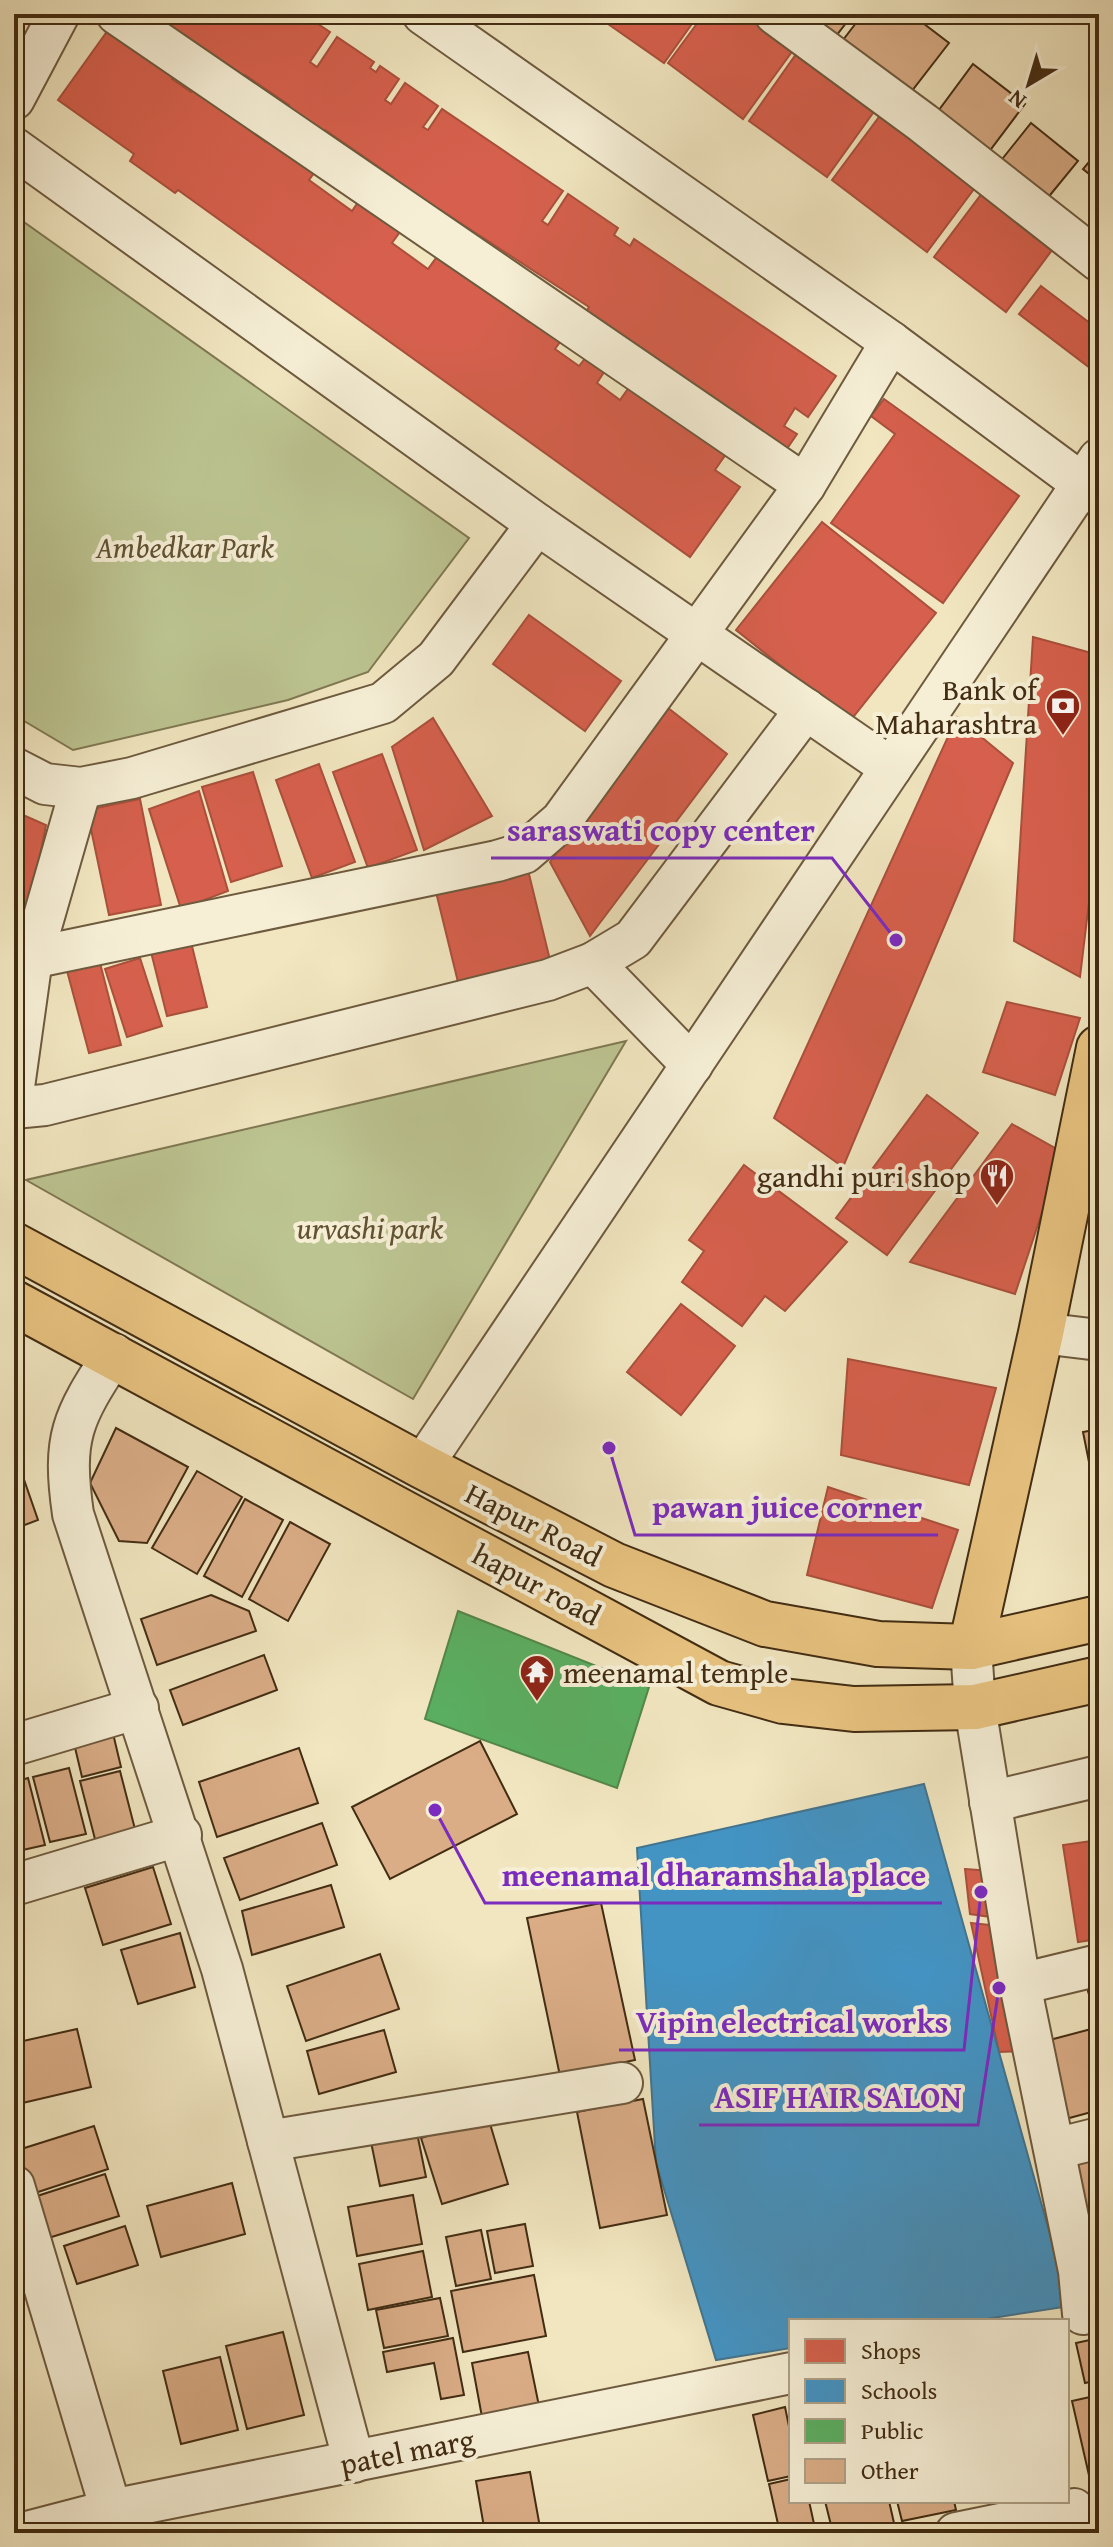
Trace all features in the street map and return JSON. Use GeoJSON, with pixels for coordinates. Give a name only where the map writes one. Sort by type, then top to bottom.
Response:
{"type":"FeatureCollection","features":[{"type":"Feature","properties":{"kind":"main road"},"geometry":{"type":"LineString","coordinates":[[971,1647],[1041,1333],[1099,1048]]}},
{"type":"Feature","properties":{"kind":"main road","name":"Hapur Road"},"geometry":{"type":"LineString","coordinates":[[14,1245],[422,1466],[614,1565],[765,1624],[878,1644],[971,1647],[1099,1618]]}},
{"type":"Feature","properties":{"kind":"main road","name":"hapur road"},"geometry":{"type":"LineString","coordinates":[[14,1303],[114,1354],[719,1683],[783,1701],[854,1709],[975,1707],[1099,1679]]}},
{"type":"Feature","properties":{"kind":"street"},"geometry":{"type":"LineString","coordinates":[[14,99],[59,14]]}},
{"type":"Feature","properties":{"kind":"street"},"geometry":{"type":"LineString","coordinates":[[117,14],[805,485]]}},
{"type":"Feature","properties":{"kind":"street"},"geometry":{"type":"LineString","coordinates":[[422,1466],[891,768],[1093,479],[891,342],[423,14]]}},
{"type":"Feature","properties":{"kind":"street"},"geometry":{"type":"LineString","coordinates":[[775,14],[923,123],[1099,261]]}},
{"type":"Feature","properties":{"kind":"street"},"geometry":{"type":"LineString","coordinates":[[14,148],[537,524],[891,768]]}},
{"type":"Feature","properties":{"kind":"street"},"geometry":{"type":"LineString","coordinates":[[26,952],[385,887],[524,853],[561,821],[694,632],[805,485],[891,342]]}},
{"type":"Feature","properties":{"kind":"street"},"geometry":{"type":"LineString","coordinates":[[14,768],[45,784],[81,788],[132,778],[383,703],[436,659],[537,524]]}},
{"type":"Feature","properties":{"kind":"street"},"geometry":{"type":"LineString","coordinates":[[14,1108],[45,1105],[548,980],[593,963],[633,939],[806,709]]}},
{"type":"Feature","properties":{"kind":"street"},"geometry":{"type":"LineString","coordinates":[[14,1087],[26,952],[81,788]]}},
{"type":"Feature","properties":{"kind":"street"},"geometry":{"type":"LineString","coordinates":[[593,963],[692,1065]]}},
{"type":"Feature","properties":{"kind":"street"},"geometry":{"type":"LineString","coordinates":[[1041,1333],[1099,1340]]}},
{"type":"Feature","properties":{"kind":"street"},"geometry":{"type":"LineString","coordinates":[[114,1354],[80,1406],[69,1439],[67,1472],[73,1514],[181,1835],[222,1969],[354,2462]]}},
{"type":"Feature","properties":{"kind":"street"},"geometry":{"type":"LineString","coordinates":[[971,1647],[975,1707],[1020,1984],[1079,2271],[1077,2315]]}},
{"type":"Feature","properties":{"kind":"street"},"geometry":{"type":"LineString","coordinates":[[14,1745],[138,1708]]}},
{"type":"Feature","properties":{"kind":"street"},"geometry":{"type":"LineString","coordinates":[[990,1802],[1099,1776]]}},
{"type":"Feature","properties":{"kind":"street"},"geometry":{"type":"LineString","coordinates":[[14,1885],[181,1835]]}},
{"type":"Feature","properties":{"kind":"street"},"geometry":{"type":"LineString","coordinates":[[1020,1984],[1099,1965]]}},
{"type":"Feature","properties":{"kind":"street"},"geometry":{"type":"LineString","coordinates":[[268,2141],[622,2083]]}},
{"type":"Feature","properties":{"kind":"street"},"geometry":{"type":"LineString","coordinates":[[1055,2149],[1099,2138]]}},
{"type":"Feature","properties":{"kind":"street"},"geometry":{"type":"LineString","coordinates":[[14,2186],[111,2510]]}},
{"type":"Feature","properties":{"kind":"street","name":"patel marg"},"geometry":{"type":"LineString","coordinates":[[23,2533],[111,2510],[789,2373]]}},
{"type":"Feature","properties":{"kind":"street"},"geometry":{"type":"LineString","coordinates":[[956,2533],[1073,2507]]}},
{"type":"Feature","properties":{"kind":"green space","name":"Ambedkar Park"},"geometry":{"type":"Polygon","coordinates":[[[14,215],[469,538],[368,672],[288,700],[73,750],[14,715],[14,215]]]}},
{"type":"Feature","properties":{"kind":"green space","name":"urvashi park"},"geometry":{"type":"Polygon","coordinates":[[[626,1041],[413,1399],[26,1180],[626,1041]]]}},
{"type":"Feature","properties":{"kind":"building: Shops"},"geometry":{"type":"Polygon","coordinates":[[[132,14],[303,14],[330,32],[310,62],[317,67],[337,37],[374,62],[370,68],[376,72],[380,66],[399,79],[385,100],[391,104],[405,83],[438,106],[423,127],[428,130],[442,109],[563,191],[542,221],[548,225],[568,194],[618,228],[614,235],[630,246],[634,239],[836,376],[808,417],[795,408],[784,426],[797,434],[782,456],[584,315],[589,307],[439,209],[432,219],[386,188],[393,177],[325,130],[318,141],[282,116],[289,105],[245,75],[237,86],[132,14]]]}},
{"type":"Feature","properties":{"kind":"building: Shops"},"geometry":{"type":"Polygon","coordinates":[[[605,14],[699,14],[664,63],[601,19],[605,14]]]}},
{"type":"Feature","properties":{"kind":"building: Shops"},"geometry":{"type":"Polygon","coordinates":[[[704,14],[746,14],[794,49],[743,119],[668,63],[704,14]]]}},
{"type":"Feature","properties":{"kind":"building: Shops"},"geometry":{"type":"Polygon","coordinates":[[[116,19],[182,66],[172,79],[191,92],[201,79],[248,113],[240,123],[266,142],[273,132],[320,165],[309,180],[352,211],[363,195],[405,225],[392,243],[428,269],[441,251],[522,309],[518,314],[529,322],[533,317],[563,338],[555,349],[579,366],[587,356],[606,369],[597,383],[620,400],[630,386],[726,454],[715,470],[740,487],[690,557],[178,190],[175,193],[130,161],[134,154],[58,100],[116,19]]]}},
{"type":"Feature","properties":{"kind":"building: Shops"},"geometry":{"type":"Polygon","coordinates":[[[799,50],[878,106],[827,177],[749,121],[799,50]]]}},
{"type":"Feature","properties":{"kind":"building: Shops"},"geometry":{"type":"Polygon","coordinates":[[[885,109],[980,181],[927,252],[832,180],[885,109]]]}},
{"type":"Feature","properties":{"kind":"building: Shops"},"geometry":{"type":"Polygon","coordinates":[[[989,184],[1061,238],[1006,312],[934,257],[989,184]]]}},
{"type":"Feature","properties":{"kind":"building: Shops"},"geometry":{"type":"Polygon","coordinates":[[[1041,286],[1099,330],[1099,364],[1094,371],[1019,314],[1041,286]]]}},
{"type":"Feature","properties":{"kind":"building: Shops"},"geometry":{"type":"Polygon","coordinates":[[[884,399],[1019,496],[943,603],[831,523],[895,434],[871,416],[884,399]]]}},
{"type":"Feature","properties":{"kind":"building: Shops"},"geometry":{"type":"Polygon","coordinates":[[[822,522],[936,613],[850,721],[736,630],[822,522]]]}},
{"type":"Feature","properties":{"kind":"building: Shops"},"geometry":{"type":"Polygon","coordinates":[[[529,615],[621,681],[585,731],[493,664],[529,615]]]}},
{"type":"Feature","properties":{"kind":"building: Shops","name":"Bank of Maharashtra"},"geometry":{"type":"Polygon","coordinates":[[[1033,637],[1099,655],[1099,819],[1080,977],[1014,941],[1033,637]]]}},
{"type":"Feature","properties":{"kind":"building: Shops"},"geometry":{"type":"Polygon","coordinates":[[[663,704],[727,754],[590,936],[550,862],[663,704]]]}},
{"type":"Feature","properties":{"kind":"building: Shops"},"geometry":{"type":"Polygon","coordinates":[[[957,717],[1013,763],[843,1167],[774,1118],[957,717]]]}},
{"type":"Feature","properties":{"kind":"building: Shops"},"geometry":{"type":"Polygon","coordinates":[[[433,718],[492,816],[424,850],[392,747],[433,718]]]}},
{"type":"Feature","properties":{"kind":"building: Shops"},"geometry":{"type":"Polygon","coordinates":[[[382,754],[417,850],[368,868],[333,772],[382,754]]]}},
{"type":"Feature","properties":{"kind":"building: Shops"},"geometry":{"type":"Polygon","coordinates":[[[319,764],[355,862],[312,878],[276,780],[319,764]]]}},
{"type":"Feature","properties":{"kind":"building: Shops"},"geometry":{"type":"Polygon","coordinates":[[[253,772],[282,866],[231,882],[202,787],[253,772]]]}},
{"type":"Feature","properties":{"kind":"building: Shops"},"geometry":{"type":"Polygon","coordinates":[[[199,791],[228,891],[181,909],[149,809],[199,791]]]}},
{"type":"Feature","properties":{"kind":"building: Shops"},"geometry":{"type":"Polygon","coordinates":[[[140,799],[161,905],[109,915],[87,810],[140,799]]]}},
{"type":"Feature","properties":{"kind":"building: Shops"},"geometry":{"type":"Polygon","coordinates":[[[14,811],[46,825],[29,913],[14,906],[14,811]]]}},
{"type":"Feature","properties":{"kind":"building: Shops"},"geometry":{"type":"Polygon","coordinates":[[[527,866],[550,960],[458,982],[435,888],[527,866]]]}},
{"type":"Feature","properties":{"kind":"building: Shops"},"geometry":{"type":"Polygon","coordinates":[[[188,930],[207,1007],[167,1016],[148,940],[188,930]]]}},
{"type":"Feature","properties":{"kind":"building: Shops"},"geometry":{"type":"Polygon","coordinates":[[[140,958],[162,1026],[127,1037],[105,969],[140,958]]]}},
{"type":"Feature","properties":{"kind":"building: Shops"},"geometry":{"type":"Polygon","coordinates":[[[99,959],[121,1045],[89,1053],[66,967],[99,959]]]}},
{"type":"Feature","properties":{"kind":"building: Shops"},"geometry":{"type":"Polygon","coordinates":[[[1007,1002],[1080,1018],[1055,1095],[983,1072],[1007,1002]]]}},
{"type":"Feature","properties":{"kind":"building: Shops"},"geometry":{"type":"Polygon","coordinates":[[[927,1095],[978,1133],[887,1255],[836,1218],[927,1095]]]}},
{"type":"Feature","properties":{"kind":"building: Shops","name":"gandhi puri shop"},"geometry":{"type":"Polygon","coordinates":[[[1012,1124],[1062,1152],[1015,1294],[910,1262],[1012,1124]]]}},
{"type":"Feature","properties":{"kind":"building: Shops"},"geometry":{"type":"Polygon","coordinates":[[[744,1165],[847,1242],[785,1311],[765,1296],[742,1326],[682,1282],[704,1251],[689,1240],[744,1165]]]}},
{"type":"Feature","properties":{"kind":"building: Shops"},"geometry":{"type":"Polygon","coordinates":[[[681,1304],[735,1346],[681,1415],[627,1372],[681,1304]]]}},
{"type":"Feature","properties":{"kind":"building: Shops"},"geometry":{"type":"Polygon","coordinates":[[[848,1359],[996,1388],[969,1485],[841,1455],[848,1359]]]}},
{"type":"Feature","properties":{"kind":"building: Shops"},"geometry":{"type":"Polygon","coordinates":[[[828,1487],[958,1530],[932,1608],[807,1575],[828,1487]]]}},
{"type":"Feature","properties":{"kind":"building: Shops"},"geometry":{"type":"Polygon","coordinates":[[[1099,1840],[1099,1939],[1078,1942],[1063,1845],[1099,1840]]]}},
{"type":"Feature","properties":{"kind":"building: Shops"},"geometry":{"type":"Polygon","coordinates":[[[965,1869],[991,1871],[998,1918],[970,1914],[965,1869]]]}},
{"type":"Feature","properties":{"kind":"building: Shops"},"geometry":{"type":"Polygon","coordinates":[[[971,1923],[999,1926],[1026,2051],[999,2052],[971,1923]]]}},
{"type":"Feature","properties":{"kind":"building: Schools"},"geometry":{"type":"Polygon","coordinates":[[[924,1784],[1070,2306],[986,2319],[789,2319],[789,2348],[716,2360],[656,2163],[637,1848],[924,1784]]]}},
{"type":"Feature","properties":{"kind":"building: Public","name":"meenamal temple"},"geometry":{"type":"Polygon","coordinates":[[[458,1611],[649,1687],[617,1788],[425,1719],[458,1611]]]}},
{"type":"Feature","properties":{"kind":"building: Other"},"geometry":{"type":"Polygon","coordinates":[[[808,14],[853,14],[836,36],[808,14]]]}},
{"type":"Feature","properties":{"kind":"building: Other"},"geometry":{"type":"Polygon","coordinates":[[[863,14],[911,14],[949,43],[911,92],[843,40],[863,14]]]}},
{"type":"Feature","properties":{"kind":"building: Other"},"geometry":{"type":"Polygon","coordinates":[[[973,64],[1025,104],[985,157],[933,118],[973,64]]]}},
{"type":"Feature","properties":{"kind":"building: Other"},"geometry":{"type":"Polygon","coordinates":[[[1031,123],[1078,161],[1046,200],[999,163],[1031,123]]]}},
{"type":"Feature","properties":{"kind":"building: Other"},"geometry":{"type":"Polygon","coordinates":[[[1099,150],[1099,182],[1083,169],[1099,150]]]}},
{"type":"Feature","properties":{"kind":"building: Other"},"geometry":{"type":"Polygon","coordinates":[[[116,1428],[188,1467],[147,1543],[119,1541],[90,1483],[116,1428]]]}},
{"type":"Feature","properties":{"kind":"building: Other"},"geometry":{"type":"Polygon","coordinates":[[[1099,1429],[1099,1512],[1083,1432],[1099,1429]]]}},
{"type":"Feature","properties":{"kind":"building: Other"},"geometry":{"type":"Polygon","coordinates":[[[20,1468],[38,1520],[14,1529],[14,1470],[20,1468]]]}},
{"type":"Feature","properties":{"kind":"building: Other"},"geometry":{"type":"Polygon","coordinates":[[[197,1471],[242,1497],[197,1574],[152,1548],[197,1471]]]}},
{"type":"Feature","properties":{"kind":"building: Other"},"geometry":{"type":"Polygon","coordinates":[[[245,1499],[283,1520],[242,1597],[204,1576],[245,1499]]]}},
{"type":"Feature","properties":{"kind":"building: Other"},"geometry":{"type":"Polygon","coordinates":[[[290,1522],[330,1544],[288,1621],[249,1599],[290,1522]]]}},
{"type":"Feature","properties":{"kind":"building: Other"},"geometry":{"type":"Polygon","coordinates":[[[211,1595],[249,1611],[256,1631],[157,1665],[141,1619],[211,1595]]]}},
{"type":"Feature","properties":{"kind":"building: Other"},"geometry":{"type":"Polygon","coordinates":[[[264,1655],[277,1690],[183,1725],[170,1690],[264,1655]]]}},
{"type":"Feature","properties":{"kind":"building: Other"},"geometry":{"type":"Polygon","coordinates":[[[111,1725],[121,1767],[82,1777],[72,1735],[111,1725]]]}},
{"type":"Feature","properties":{"kind":"building: Other"},"geometry":{"type":"Polygon","coordinates":[[[480,1741],[517,1814],[390,1879],[352,1807],[480,1741]]]}},
{"type":"Feature","properties":{"kind":"building: Other"},"geometry":{"type":"Polygon","coordinates":[[[299,1748],[318,1803],[217,1837],[199,1782],[299,1748]]]}},
{"type":"Feature","properties":{"kind":"building: Other"},"geometry":{"type":"Polygon","coordinates":[[[69,1768],[86,1834],[50,1842],[33,1777],[69,1768]]]}},
{"type":"Feature","properties":{"kind":"building: Other"},"geometry":{"type":"Polygon","coordinates":[[[120,1771],[136,1833],[96,1843],[80,1781],[120,1771]]]}},
{"type":"Feature","properties":{"kind":"building: Other"},"geometry":{"type":"Polygon","coordinates":[[[28,1778],[45,1845],[14,1852],[14,1782],[28,1778]]]}},
{"type":"Feature","properties":{"kind":"building: Other"},"geometry":{"type":"Polygon","coordinates":[[[322,1823],[337,1865],[240,1900],[224,1858],[322,1823]]]}},
{"type":"Feature","properties":{"kind":"building: Other"},"geometry":{"type":"Polygon","coordinates":[[[153,1867],[171,1924],[103,1945],[85,1888],[153,1867]]]}},
{"type":"Feature","properties":{"kind":"building: Other"},"geometry":{"type":"Polygon","coordinates":[[[331,1885],[344,1927],[252,1955],[242,1911],[331,1885]]]}},
{"type":"Feature","properties":{"kind":"building: Other"},"geometry":{"type":"Polygon","coordinates":[[[601,1903],[635,2060],[560,2076],[527,1918],[601,1903]]]}},
{"type":"Feature","properties":{"kind":"building: Other"},"geometry":{"type":"Polygon","coordinates":[[[180,1933],[195,1987],[138,2004],[121,1950],[180,1933]]]}},
{"type":"Feature","properties":{"kind":"building: Other"},"geometry":{"type":"Polygon","coordinates":[[[380,1954],[399,2009],[306,2041],[287,1986],[380,1954]]]}},
{"type":"Feature","properties":{"kind":"building: Other"},"geometry":{"type":"Polygon","coordinates":[[[1099,1971],[1099,2027],[1083,1975],[1099,1971]]]}},
{"type":"Feature","properties":{"kind":"building: Other"},"geometry":{"type":"Polygon","coordinates":[[[1095,2028],[1099,2044],[1099,2110],[1062,2120],[1042,2042],[1095,2028]]]}},
{"type":"Feature","properties":{"kind":"building: Other"},"geometry":{"type":"Polygon","coordinates":[[[77,2029],[91,2087],[14,2105],[14,2043],[77,2029]]]}},
{"type":"Feature","properties":{"kind":"building: Other"},"geometry":{"type":"Polygon","coordinates":[[[384,2030],[396,2072],[319,2094],[307,2051],[384,2030]]]}},
{"type":"Feature","properties":{"kind":"building: Other"},"geometry":{"type":"Polygon","coordinates":[[[643,2099],[667,2215],[600,2228],[577,2112],[643,2099]]]}},
{"type":"Feature","properties":{"kind":"building: Other"},"geometry":{"type":"Polygon","coordinates":[[[488,2117],[508,2184],[442,2204],[421,2138],[488,2117]]]}},
{"type":"Feature","properties":{"kind":"building: Other"},"geometry":{"type":"Polygon","coordinates":[[[94,2126],[108,2169],[29,2195],[15,2151],[94,2126]]]}},
{"type":"Feature","properties":{"kind":"building: Other"},"geometry":{"type":"Polygon","coordinates":[[[417,2133],[426,2177],[380,2186],[371,2142],[417,2133]]]}},
{"type":"Feature","properties":{"kind":"building: Other"},"geometry":{"type":"Polygon","coordinates":[[[1099,2145],[1099,2219],[1083,2224],[1063,2155],[1099,2145]]]}},
{"type":"Feature","properties":{"kind":"building: Other"},"geometry":{"type":"Polygon","coordinates":[[[105,2174],[119,2216],[42,2240],[28,2199],[105,2174]]]}},
{"type":"Feature","properties":{"kind":"building: Other"},"geometry":{"type":"Polygon","coordinates":[[[232,2183],[245,2234],[161,2257],[147,2206],[232,2183]]]}},
{"type":"Feature","properties":{"kind":"building: Other"},"geometry":{"type":"Polygon","coordinates":[[[413,2195],[422,2244],[357,2256],[348,2207],[413,2195]]]}},
{"type":"Feature","properties":{"kind":"building: Other"},"geometry":{"type":"Polygon","coordinates":[[[525,2224],[533,2266],[495,2273],[487,2231],[525,2224]]]}},
{"type":"Feature","properties":{"kind":"building: Other"},"geometry":{"type":"Polygon","coordinates":[[[125,2226],[138,2265],[77,2284],[64,2246],[125,2226]]]}},
{"type":"Feature","properties":{"kind":"building: Other"},"geometry":{"type":"Polygon","coordinates":[[[1099,2228],[1099,2295],[1085,2231],[1099,2228]]]}},
{"type":"Feature","properties":{"kind":"building: Other"},"geometry":{"type":"Polygon","coordinates":[[[481,2230],[491,2279],[456,2286],[446,2237],[481,2230]]]}},
{"type":"Feature","properties":{"kind":"building: Other"},"geometry":{"type":"Polygon","coordinates":[[[423,2251],[432,2297],[368,2310],[359,2264],[423,2251]]]}},
{"type":"Feature","properties":{"kind":"building: Other"},"geometry":{"type":"Polygon","coordinates":[[[534,2275],[546,2336],[463,2352],[451,2291],[534,2275]]]}},
{"type":"Feature","properties":{"kind":"building: Other"},"geometry":{"type":"Polygon","coordinates":[[[440,2298],[448,2336],[384,2348],[376,2310],[440,2298]]]}},
{"type":"Feature","properties":{"kind":"building: Other"},"geometry":{"type":"Polygon","coordinates":[[[283,2332],[304,2415],[247,2429],[226,2346],[283,2332]]]}},
{"type":"Feature","properties":{"kind":"building: Other"},"geometry":{"type":"Polygon","coordinates":[[[453,2338],[464,2395],[441,2399],[434,2363],[387,2372],[383,2352],[453,2338]]]}},
{"type":"Feature","properties":{"kind":"building: Other"},"geometry":{"type":"Polygon","coordinates":[[[1099,2338],[1099,2380],[1085,2383],[1076,2343],[1099,2338]]]}},
{"type":"Feature","properties":{"kind":"building: Other"},"geometry":{"type":"Polygon","coordinates":[[[528,2352],[539,2406],[482,2417],[472,2363],[528,2352]]]}},
{"type":"Feature","properties":{"kind":"building: Other"},"geometry":{"type":"Polygon","coordinates":[[[220,2357],[238,2430],[181,2444],[163,2371],[220,2357]]]}},
{"type":"Feature","properties":{"kind":"building: Other"},"geometry":{"type":"Polygon","coordinates":[[[1099,2395],[1099,2519],[1072,2401],[1099,2395]]]}},
{"type":"Feature","properties":{"kind":"building: Other"},"geometry":{"type":"Polygon","coordinates":[[[785,2407],[789,2426],[789,2476],[768,2481],[753,2415],[785,2407]]]}},
{"type":"Feature","properties":{"kind":"building: Other"},"geometry":{"type":"Polygon","coordinates":[[[530,2472],[541,2533],[485,2533],[476,2481],[530,2472]]]}},
{"type":"Feature","properties":{"kind":"building: Other"},"geometry":{"type":"Polygon","coordinates":[[[789,2479],[789,2503],[809,2503],[816,2533],[780,2533],[769,2484],[789,2479]]]}},
{"type":"Feature","properties":{"kind":"building: Other"},"geometry":{"type":"Polygon","coordinates":[[[826,2503],[889,2503],[894,2523],[833,2533],[826,2503]]]}},
{"type":"Feature","properties":{"kind":"building: Other"},"geometry":{"type":"Polygon","coordinates":[[[898,2503],[954,2503],[956,2510],[902,2521],[898,2503]]]}},
{"type":"Feature","properties":{"kind":"place","name":"Bank of Maharashtra"},"geometry":{"type":"Point","coordinates":[1063,737]}},
{"type":"Feature","properties":{"kind":"place","name":"saraswati copy center"},"geometry":{"type":"Point","coordinates":[896,940]}},
{"type":"Feature","properties":{"kind":"place","name":"gandhi puri shop"},"geometry":{"type":"Point","coordinates":[997,1207]}},
{"type":"Feature","properties":{"kind":"place","name":"pawan juice corner"},"geometry":{"type":"Point","coordinates":[609,1448]}},
{"type":"Feature","properties":{"kind":"place","name":"meenamal temple"},"geometry":{"type":"Point","coordinates":[537,1703]}},
{"type":"Feature","properties":{"kind":"place","name":"meenamal dharamshala place"},"geometry":{"type":"Point","coordinates":[435,1810]}},
{"type":"Feature","properties":{"kind":"place","name":"Vipin electrical works"},"geometry":{"type":"Point","coordinates":[981,1892]}},
{"type":"Feature","properties":{"kind":"place","name":"ASIF HAIR SALON"},"geometry":{"type":"Point","coordinates":[999,1988]}}]}
